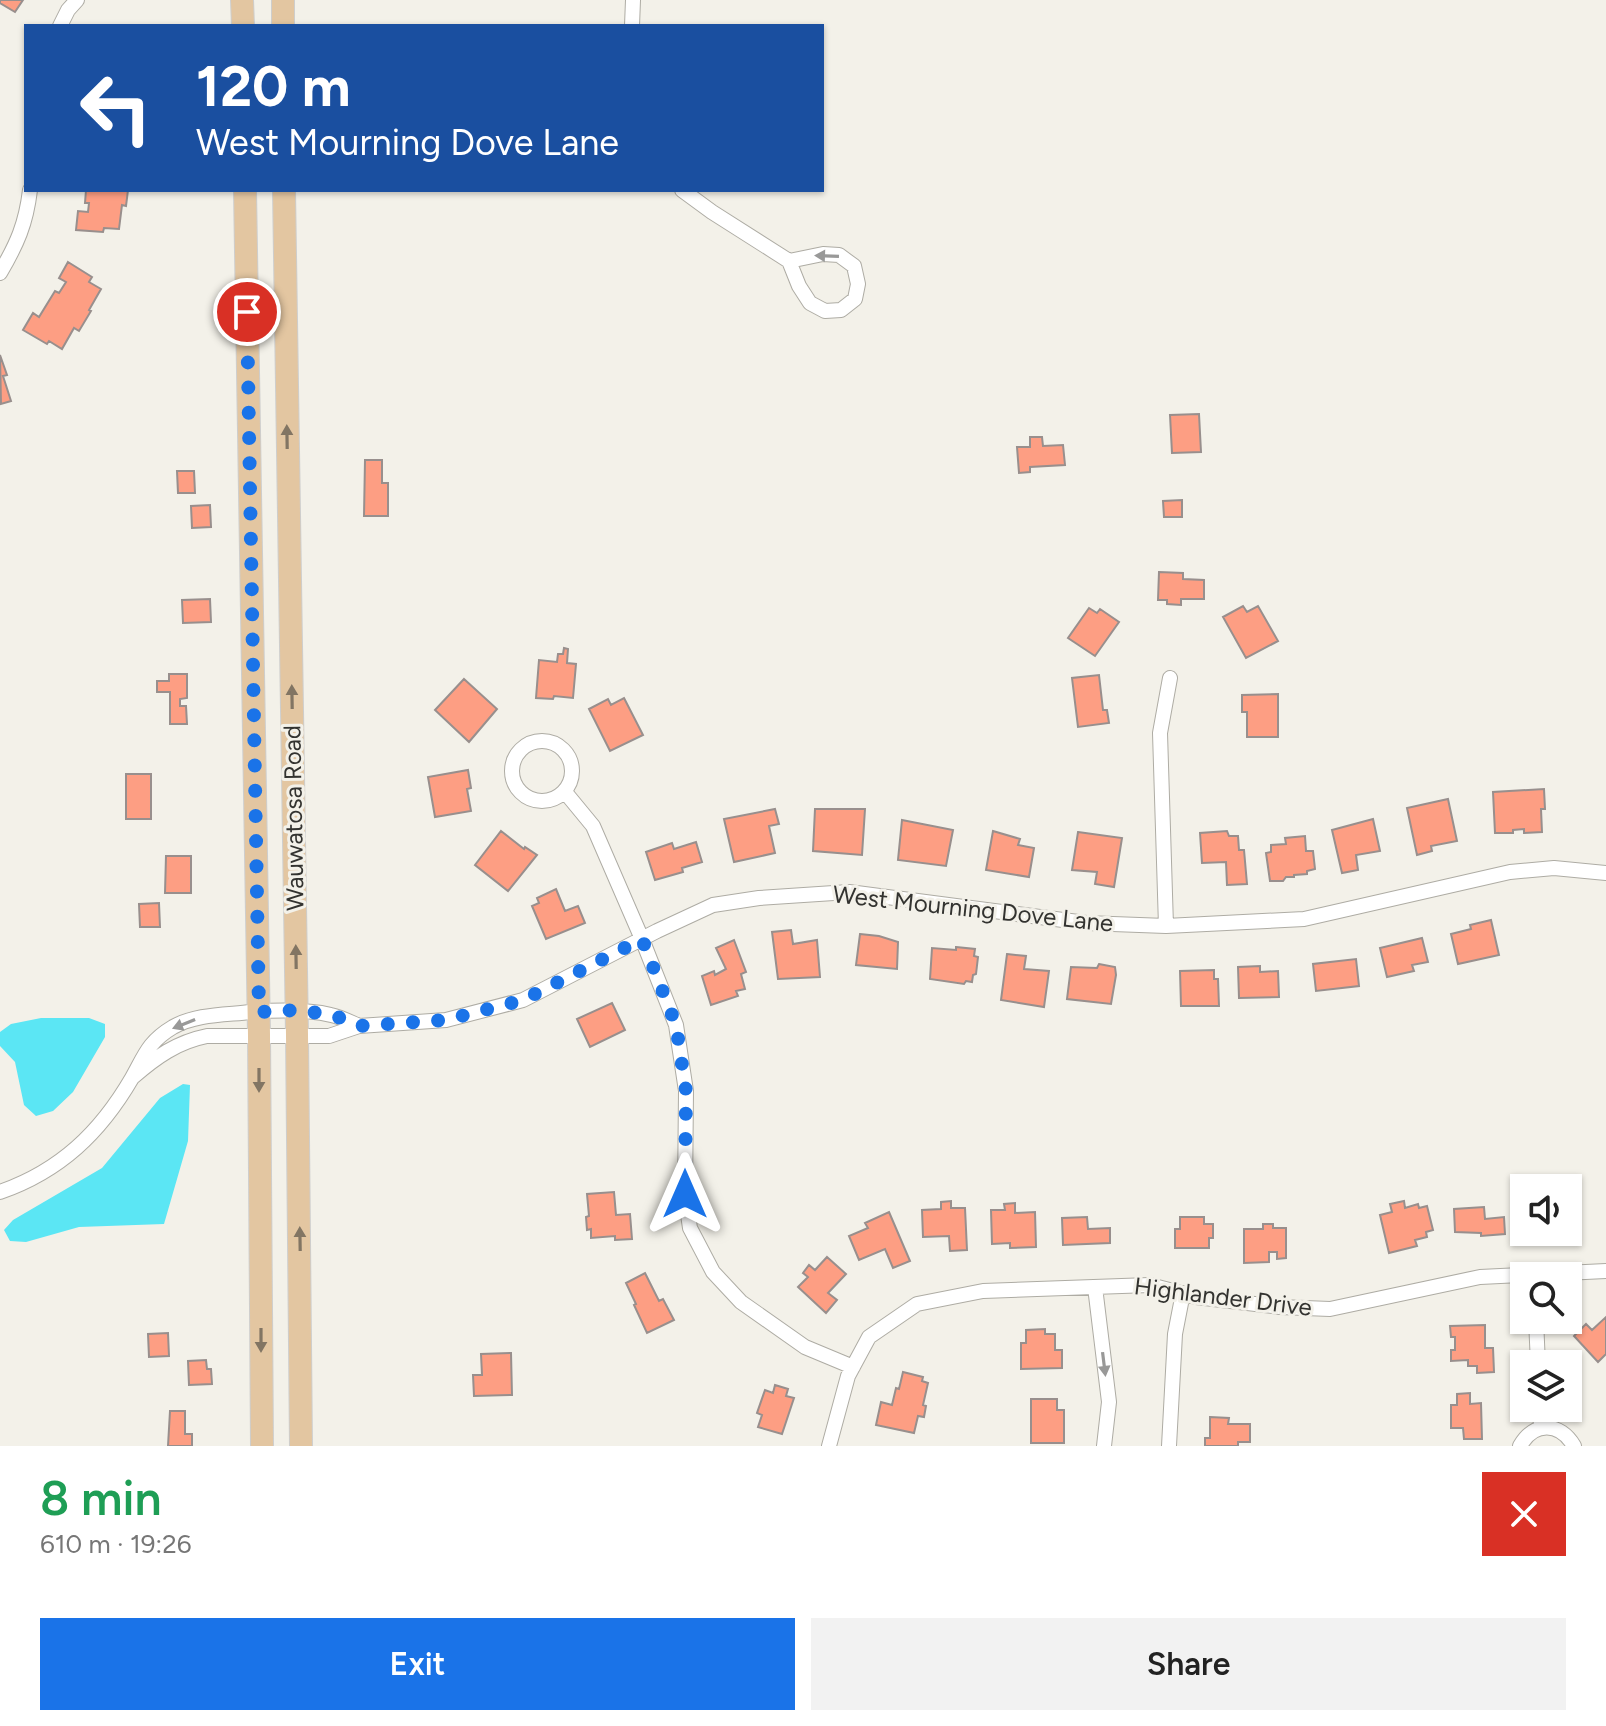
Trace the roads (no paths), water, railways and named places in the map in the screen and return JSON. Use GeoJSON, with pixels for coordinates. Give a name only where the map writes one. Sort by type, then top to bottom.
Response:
{"type":"FeatureCollection","features":[{"type":"Feature","properties":{"kind":"main road"},"geometry":{"type":"LineString","coordinates":[[242,0],[243,24]]}},
{"type":"Feature","properties":{"kind":"main road"},"geometry":{"type":"LineString","coordinates":[[283,0],[283,24]]}},
{"type":"Feature","properties":{"kind":"main road","name":"Wauwatosa Road"},"geometry":{"type":"LineString","coordinates":[[245,192],[259,1012],[262,1446]]}},
{"type":"Feature","properties":{"kind":"main road","name":"Wauwatosa Road"},"geometry":{"type":"LineString","coordinates":[[284,192],[301,1446]]}},
{"type":"Feature","properties":{"kind":"street"},"geometry":{"type":"LineString","coordinates":[[61,24],[77,0]]}},
{"type":"Feature","properties":{"kind":"street"},"geometry":{"type":"LineString","coordinates":[[632,24],[633,0]]}},
{"type":"Feature","properties":{"kind":"street"},"geometry":{"type":"LineString","coordinates":[[0,273],[18,242],[30,192]]}},
{"type":"Feature","properties":{"kind":"street"},"geometry":{"type":"LineString","coordinates":[[685,192],[789,261],[810,303],[825,311],[841,310],[855,299],[858,284],[854,266],[839,255],[823,254],[789,261]]}},
{"type":"Feature","properties":{"kind":"street"},"geometry":{"type":"LineString","coordinates":[[1166,926],[1160,733],[1170,678]]}},
{"type":"Feature","properties":{"kind":"street"},"geometry":{"type":"LineString","coordinates":[[535,742],[554,743],[562,748],[569,756],[573,774],[565,792],[547,801],[527,798],[519,791],[512,772],[518,753],[535,742]]}},
{"type":"Feature","properties":{"kind":"street"},"geometry":{"type":"LineString","coordinates":[[565,792],[593,826],[676,1025],[686,1091],[685,1194],[690,1228],[713,1272],[741,1302],[805,1347],[853,1367]]}},
{"type":"Feature","properties":{"kind":"street","name":"West Mourning Dove Lane"},"geometry":{"type":"LineString","coordinates":[[359,1026],[446,1020],[523,1000],[713,905],[759,898],[849,892],[1086,923],[1166,926],[1304,919],[1510,872],[1554,868],[1606,873]]}},
{"type":"Feature","properties":{"kind":"street"},"geometry":{"type":"LineString","coordinates":[[0,1192],[34,1177],[77,1149],[103,1122],[148,1048],[173,1028],[203,1017],[297,1010],[333,1015],[359,1026]]}},
{"type":"Feature","properties":{"kind":"street"},"geometry":{"type":"LineString","coordinates":[[133,1077],[169,1049],[207,1036],[329,1036],[359,1026]]}},
{"type":"Feature","properties":{"kind":"street","name":"Highlander Drive"},"geometry":{"type":"LineString","coordinates":[[1582,1272],[1606,1271]]}},
{"type":"Feature","properties":{"kind":"street","name":"Highlander Drive"},"geometry":{"type":"LineString","coordinates":[[829,1446],[848,1376],[869,1337],[917,1304],[983,1291],[1150,1285],[1280,1307],[1330,1309],[1480,1277],[1510,1276]]}},
{"type":"Feature","properties":{"kind":"street"},"geometry":{"type":"LineString","coordinates":[[1095,1287],[1109,1402],[1104,1446]]}},
{"type":"Feature","properties":{"kind":"street"},"geometry":{"type":"LineString","coordinates":[[1169,1446],[1175,1334],[1183,1293]]}},
{"type":"Feature","properties":{"kind":"street"},"geometry":{"type":"LineString","coordinates":[[1541,1422],[1541,1428]]}},
{"type":"Feature","properties":{"kind":"street"},"geometry":{"type":"LineString","coordinates":[[1520,1446],[1526,1437],[1541,1428],[1561,1431],[1574,1446]]}},
{"type":"Feature","properties":{"kind":"water"},"geometry":{"type":"Polygon","coordinates":[[[41,1018],[89,1018],[105,1024],[105,1037],[73,1092],[53,1111],[36,1116],[24,1105],[15,1062],[0,1046],[0,1032],[11,1024],[41,1018]]]}},
{"type":"Feature","properties":{"kind":"water"},"geometry":{"type":"Polygon","coordinates":[[[183,1084],[190,1085],[188,1141],[164,1224],[79,1227],[26,1242],[10,1241],[4,1230],[13,1220],[102,1168],[160,1098],[183,1084]]]}}]}
